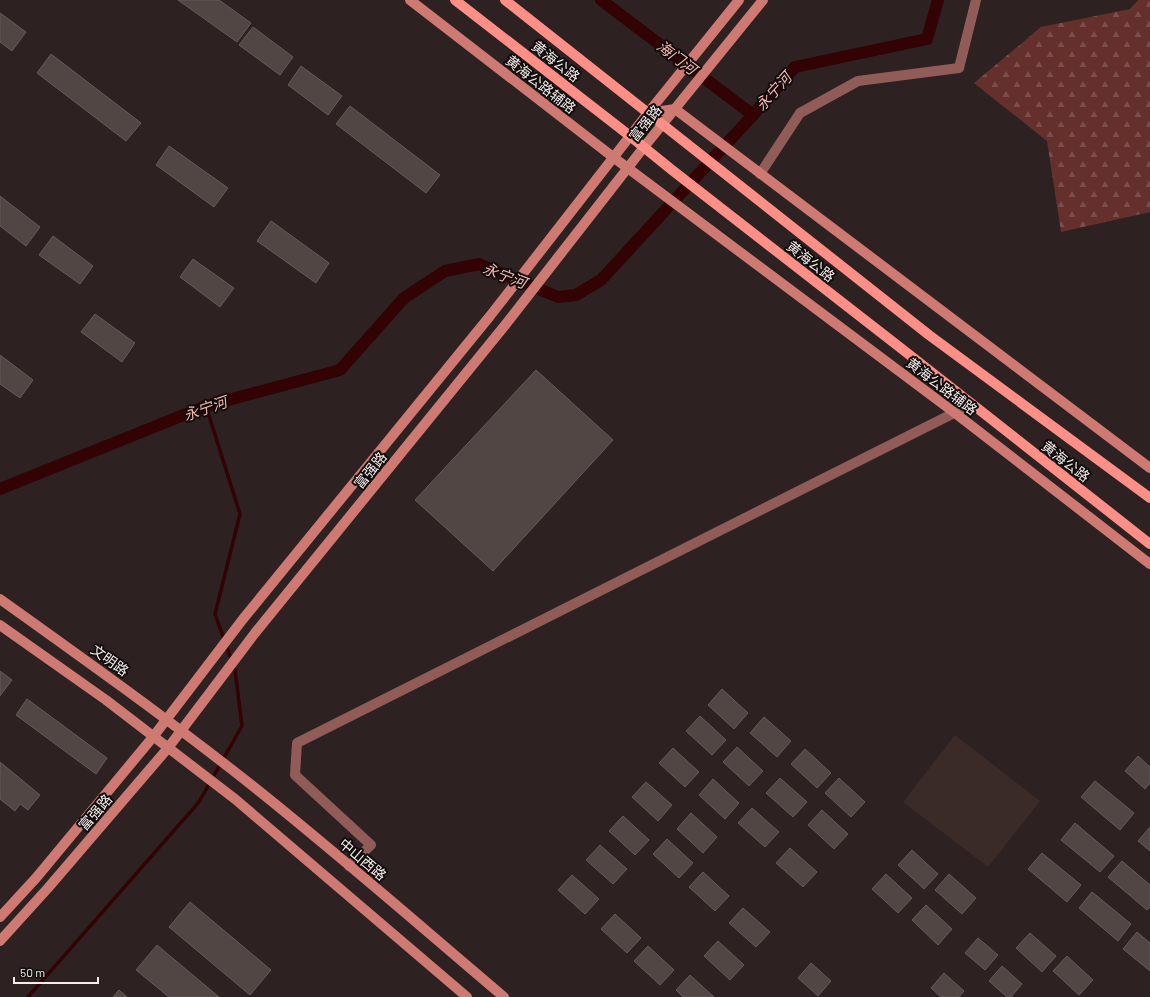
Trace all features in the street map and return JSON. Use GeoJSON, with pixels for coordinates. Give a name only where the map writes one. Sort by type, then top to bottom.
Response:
{"type":"FeatureCollection","features":[{"type":"Feature","properties":{"kind":"main road","name":"黄海公路辅路"},"geometry":{"type":"LineString","coordinates":[[410,0],[627,168],[955,413],[1150,564]]}},
{"type":"Feature","properties":{"kind":"main road","name":"黄海公路"},"geometry":{"type":"LineString","coordinates":[[455,0],[1150,544]]}},
{"type":"Feature","properties":{"kind":"main road","name":"黄海公路"},"geometry":{"type":"LineString","coordinates":[[505,0],[929,335],[1150,498]]}},
{"type":"Feature","properties":{"kind":"main road","name":"富强路"},"geometry":{"type":"LineString","coordinates":[[0,917],[36,878],[153,737],[243,619],[490,316],[613,157],[739,0]]}},
{"type":"Feature","properties":{"kind":"main road","name":"富强路"},"geometry":{"type":"LineString","coordinates":[[0,941],[48,888],[168,748],[255,633],[506,324],[627,168],[763,0]]}},
{"type":"Feature","properties":{"kind":"main road"},"geometry":{"type":"LineString","coordinates":[[648,113],[675,109],[1150,468]]}},
{"type":"Feature","properties":{"kind":"main road","name":"文明路"},"geometry":{"type":"LineString","coordinates":[[0,599],[117,682],[202,747]]}},
{"type":"Feature","properties":{"kind":"main road"},"geometry":{"type":"LineString","coordinates":[[0,625],[106,700],[234,799],[466,997]]}},
{"type":"Feature","properties":{"kind":"main road","name":"中山西路"},"geometry":{"type":"LineString","coordinates":[[202,747],[249,783],[504,997]]}},
{"type":"Feature","properties":{"kind":"street"},"geometry":{"type":"LineString","coordinates":[[760,174],[800,113],[858,81],[959,68],[976,0]]}},
{"type":"Feature","properties":{"kind":"street"},"geometry":{"type":"LineString","coordinates":[[349,866],[371,845],[295,775],[297,743],[972,404]]}},
{"type":"Feature","properties":{"kind":"shaded area"},"geometry":{"type":"Polygon","coordinates":[[[955,735],[1040,801],[988,867],[903,802],[955,735]]]}},
{"type":"Feature","properties":{"kind":"green space"},"geometry":{"type":"Polygon","coordinates":[[[1138,0],[1150,0],[1150,212],[1061,232],[1047,141],[974,83],[1041,27],[1130,9],[1138,0]]]}},
{"type":"Feature","properties":{"kind":"building"},"geometry":{"type":"Polygon","coordinates":[[[178,0],[219,0],[251,23],[237,42],[178,0]]]}},
{"type":"Feature","properties":{"kind":"building"},"geometry":{"type":"Polygon","coordinates":[[[0,13],[26,32],[12,51],[0,42],[0,13]]]}},
{"type":"Feature","properties":{"kind":"building"},"geometry":{"type":"Polygon","coordinates":[[[253,27],[293,57],[280,75],[239,45],[253,27]]]}},
{"type":"Feature","properties":{"kind":"building"},"geometry":{"type":"Polygon","coordinates":[[[51,54],[141,123],[126,141],[37,73],[51,54]]]}},
{"type":"Feature","properties":{"kind":"building"},"geometry":{"type":"Polygon","coordinates":[[[301,66],[342,96],[328,115],[288,85],[301,66]]]}},
{"type":"Feature","properties":{"kind":"building"},"geometry":{"type":"Polygon","coordinates":[[[350,106],[440,175],[426,193],[336,124],[350,106]]]}},
{"type":"Feature","properties":{"kind":"building"},"geometry":{"type":"Polygon","coordinates":[[[169,146],[228,188],[214,207],[156,165],[169,146]]]}},
{"type":"Feature","properties":{"kind":"building"},"geometry":{"type":"Polygon","coordinates":[[[0,196],[40,227],[26,246],[0,226],[0,196]]]}},
{"type":"Feature","properties":{"kind":"building"},"geometry":{"type":"Polygon","coordinates":[[[271,221],[329,263],[316,283],[257,241],[271,221]]]}},
{"type":"Feature","properties":{"kind":"building"},"geometry":{"type":"Polygon","coordinates":[[[53,236],[93,266],[80,284],[39,255],[53,236]]]}},
{"type":"Feature","properties":{"kind":"building"},"geometry":{"type":"Polygon","coordinates":[[[193,259],[234,288],[220,307],[180,277],[193,259]]]}},
{"type":"Feature","properties":{"kind":"building"},"geometry":{"type":"Polygon","coordinates":[[[95,314],[135,343],[122,362],[81,332],[95,314]]]}},
{"type":"Feature","properties":{"kind":"building"},"geometry":{"type":"Polygon","coordinates":[[[0,355],[33,380],[20,398],[0,384],[0,355]]]}},
{"type":"Feature","properties":{"kind":"building"},"geometry":{"type":"Polygon","coordinates":[[[536,370],[613,440],[493,571],[415,500],[536,370]]]}},
{"type":"Feature","properties":{"kind":"building"},"geometry":{"type":"Polygon","coordinates":[[[0,671],[12,680],[0,696],[0,671]]]}},
{"type":"Feature","properties":{"kind":"building"},"geometry":{"type":"Polygon","coordinates":[[[722,689],[748,713],[734,729],[708,705],[722,689]]]}},
{"type":"Feature","properties":{"kind":"building"},"geometry":{"type":"Polygon","coordinates":[[[27,699],[107,758],[96,774],[16,715],[27,699]]]}},
{"type":"Feature","properties":{"kind":"building"},"geometry":{"type":"Polygon","coordinates":[[[700,716],[726,740],[712,755],[686,731],[700,716]]]}},
{"type":"Feature","properties":{"kind":"building"},"geometry":{"type":"Polygon","coordinates":[[[764,717],[791,741],[777,757],[750,733],[764,717]]]}},
{"type":"Feature","properties":{"kind":"building"},"geometry":{"type":"Polygon","coordinates":[[[737,747],[763,771],[749,786],[723,762],[737,747]]]}},
{"type":"Feature","properties":{"kind":"building"},"geometry":{"type":"Polygon","coordinates":[[[673,748],[699,772],[685,787],[659,763],[673,748]]]}},
{"type":"Feature","properties":{"kind":"building"},"geometry":{"type":"Polygon","coordinates":[[[805,749],[831,773],[817,788],[791,764],[805,749]]]}},
{"type":"Feature","properties":{"kind":"building"},"geometry":{"type":"Polygon","coordinates":[[[1138,756],[1150,767],[1150,783],[1145,789],[1125,771],[1138,756]]]}},
{"type":"Feature","properties":{"kind":"building"},"geometry":{"type":"Polygon","coordinates":[[[0,762],[40,795],[28,810],[20,804],[15,811],[0,799],[0,762]]]}},
{"type":"Feature","properties":{"kind":"building"},"geometry":{"type":"Polygon","coordinates":[[[780,778],[807,802],[793,817],[766,793],[780,778]]]}},
{"type":"Feature","properties":{"kind":"building"},"geometry":{"type":"Polygon","coordinates":[[[839,778],[865,802],[851,817],[825,793],[839,778]]]}},
{"type":"Feature","properties":{"kind":"building"},"geometry":{"type":"Polygon","coordinates":[[[713,779],[739,803],[725,819],[699,795],[713,779]]]}},
{"type":"Feature","properties":{"kind":"building"},"geometry":{"type":"Polygon","coordinates":[[[1095,781],[1134,813],[1120,830],[1081,797],[1095,781]]]}},
{"type":"Feature","properties":{"kind":"building"},"geometry":{"type":"Polygon","coordinates":[[[646,782],[672,805],[658,821],[632,797],[646,782]]]}},
{"type":"Feature","properties":{"kind":"building"},"geometry":{"type":"Polygon","coordinates":[[[752,808],[779,832],[765,847],[738,823],[752,808]]]}},
{"type":"Feature","properties":{"kind":"building"},"geometry":{"type":"Polygon","coordinates":[[[822,810],[848,834],[834,849],[808,825],[822,810]]]}},
{"type":"Feature","properties":{"kind":"building"},"geometry":{"type":"Polygon","coordinates":[[[691,813],[717,837],[703,853],[677,829],[691,813]]]}},
{"type":"Feature","properties":{"kind":"building"},"geometry":{"type":"Polygon","coordinates":[[[623,816],[649,840],[635,855],[609,831],[623,816]]]}},
{"type":"Feature","properties":{"kind":"building"},"geometry":{"type":"Polygon","coordinates":[[[1075,823],[1114,856],[1100,872],[1061,840],[1075,823]]]}},
{"type":"Feature","properties":{"kind":"building"},"geometry":{"type":"Polygon","coordinates":[[[1150,827],[1150,851],[1138,841],[1150,827]]]}},
{"type":"Feature","properties":{"kind":"building"},"geometry":{"type":"Polygon","coordinates":[[[667,839],[693,863],[679,878],[653,854],[667,839]]]}},
{"type":"Feature","properties":{"kind":"building"},"geometry":{"type":"Polygon","coordinates":[[[600,845],[627,869],[613,884],[586,860],[600,845]]]}},
{"type":"Feature","properties":{"kind":"building"},"geometry":{"type":"Polygon","coordinates":[[[790,848],[817,872],[803,887],[776,863],[790,848]]]}},
{"type":"Feature","properties":{"kind":"building"},"geometry":{"type":"Polygon","coordinates":[[[912,850],[938,874],[924,889],[898,865],[912,850]]]}},
{"type":"Feature","properties":{"kind":"building"},"geometry":{"type":"Polygon","coordinates":[[[1042,853],[1081,885],[1067,902],[1028,869],[1042,853]]]}},
{"type":"Feature","properties":{"kind":"building"},"geometry":{"type":"Polygon","coordinates":[[[1122,861],[1150,885],[1150,907],[1147,910],[1108,877],[1122,861]]]}},
{"type":"Feature","properties":{"kind":"building"},"geometry":{"type":"Polygon","coordinates":[[[703,872],[729,896],[715,911],[689,887],[703,872]]]}},
{"type":"Feature","properties":{"kind":"building"},"geometry":{"type":"Polygon","coordinates":[[[886,874],[912,898],[898,913],[872,889],[886,874]]]}},
{"type":"Feature","properties":{"kind":"building"},"geometry":{"type":"Polygon","coordinates":[[[949,874],[976,898],[962,914],[935,890],[949,874]]]}},
{"type":"Feature","properties":{"kind":"building"},"geometry":{"type":"Polygon","coordinates":[[[572,875],[599,899],[585,914],[558,890],[572,875]]]}},
{"type":"Feature","properties":{"kind":"building"},"geometry":{"type":"Polygon","coordinates":[[[1092,892],[1131,924],[1118,941],[1079,908],[1092,892]]]}},
{"type":"Feature","properties":{"kind":"building"},"geometry":{"type":"Polygon","coordinates":[[[190,902],[271,970],[250,995],[169,927],[190,902]]]}},
{"type":"Feature","properties":{"kind":"building"},"geometry":{"type":"Polygon","coordinates":[[[926,905],[952,929],[938,945],[912,920],[926,905]]]}},
{"type":"Feature","properties":{"kind":"building"},"geometry":{"type":"Polygon","coordinates":[[[743,908],[770,932],[756,947],[729,923],[743,908]]]}},
{"type":"Feature","properties":{"kind":"building"},"geometry":{"type":"Polygon","coordinates":[[[615,914],[641,938],[627,953],[601,929],[615,914]]]}},
{"type":"Feature","properties":{"kind":"building"},"geometry":{"type":"Polygon","coordinates":[[[1137,932],[1150,943],[1150,971],[1123,949],[1137,932]]]}},
{"type":"Feature","properties":{"kind":"building"},"geometry":{"type":"Polygon","coordinates":[[[1030,933],[1056,956],[1042,972],[1016,948],[1030,933]]]}},
{"type":"Feature","properties":{"kind":"building"},"geometry":{"type":"Polygon","coordinates":[[[978,938],[998,955],[985,970],[965,953],[978,938]]]}},
{"type":"Feature","properties":{"kind":"building"},"geometry":{"type":"Polygon","coordinates":[[[718,941],[744,965],[730,980],[704,956],[718,941]]]}},
{"type":"Feature","properties":{"kind":"building"},"geometry":{"type":"Polygon","coordinates":[[[157,945],[219,997],[169,997],[136,970],[157,945]]]}},
{"type":"Feature","properties":{"kind":"building"},"geometry":{"type":"Polygon","coordinates":[[[648,946],[674,970],[660,985],[634,961],[648,946]]]}},
{"type":"Feature","properties":{"kind":"building"},"geometry":{"type":"Polygon","coordinates":[[[1067,956],[1093,980],[1079,995],[1053,971],[1067,956]]]}},
{"type":"Feature","properties":{"kind":"building"},"geometry":{"type":"Polygon","coordinates":[[[811,963],[831,981],[818,996],[798,978],[811,963]]]}},
{"type":"Feature","properties":{"kind":"building"},"geometry":{"type":"Polygon","coordinates":[[[1002,966],[1022,984],[1011,997],[1007,997],[989,981],[1002,966]]]}},
{"type":"Feature","properties":{"kind":"building"},"geometry":{"type":"Polygon","coordinates":[[[944,973],[964,991],[959,997],[941,997],[931,988],[944,973]]]}},
{"type":"Feature","properties":{"kind":"building"},"geometry":{"type":"Polygon","coordinates":[[[690,975],[714,997],[683,997],[676,990],[690,975]]]}},
{"type":"Feature","properties":{"kind":"building"},"geometry":{"type":"Polygon","coordinates":[[[119,990],[127,997],[113,997],[119,990]]]}},
{"type":"Feature","properties":{"kind":"waterway","name":"海门河"},"geometry":{"type":"LineString","coordinates":[[601,0],[753,115]]}},
{"type":"Feature","properties":{"kind":"waterway","name":"永宁河"},"geometry":{"type":"LineString","coordinates":[[0,489],[206,406],[340,370],[404,298],[445,271],[479,264],[558,297],[576,295],[601,280],[753,115],[795,67],[927,39],[938,0]]}},
{"type":"Feature","properties":{"kind":"waterway"},"geometry":{"type":"LineString","coordinates":[[28,997],[199,802],[242,726],[235,670],[215,614],[240,514],[206,406]]}}]}
